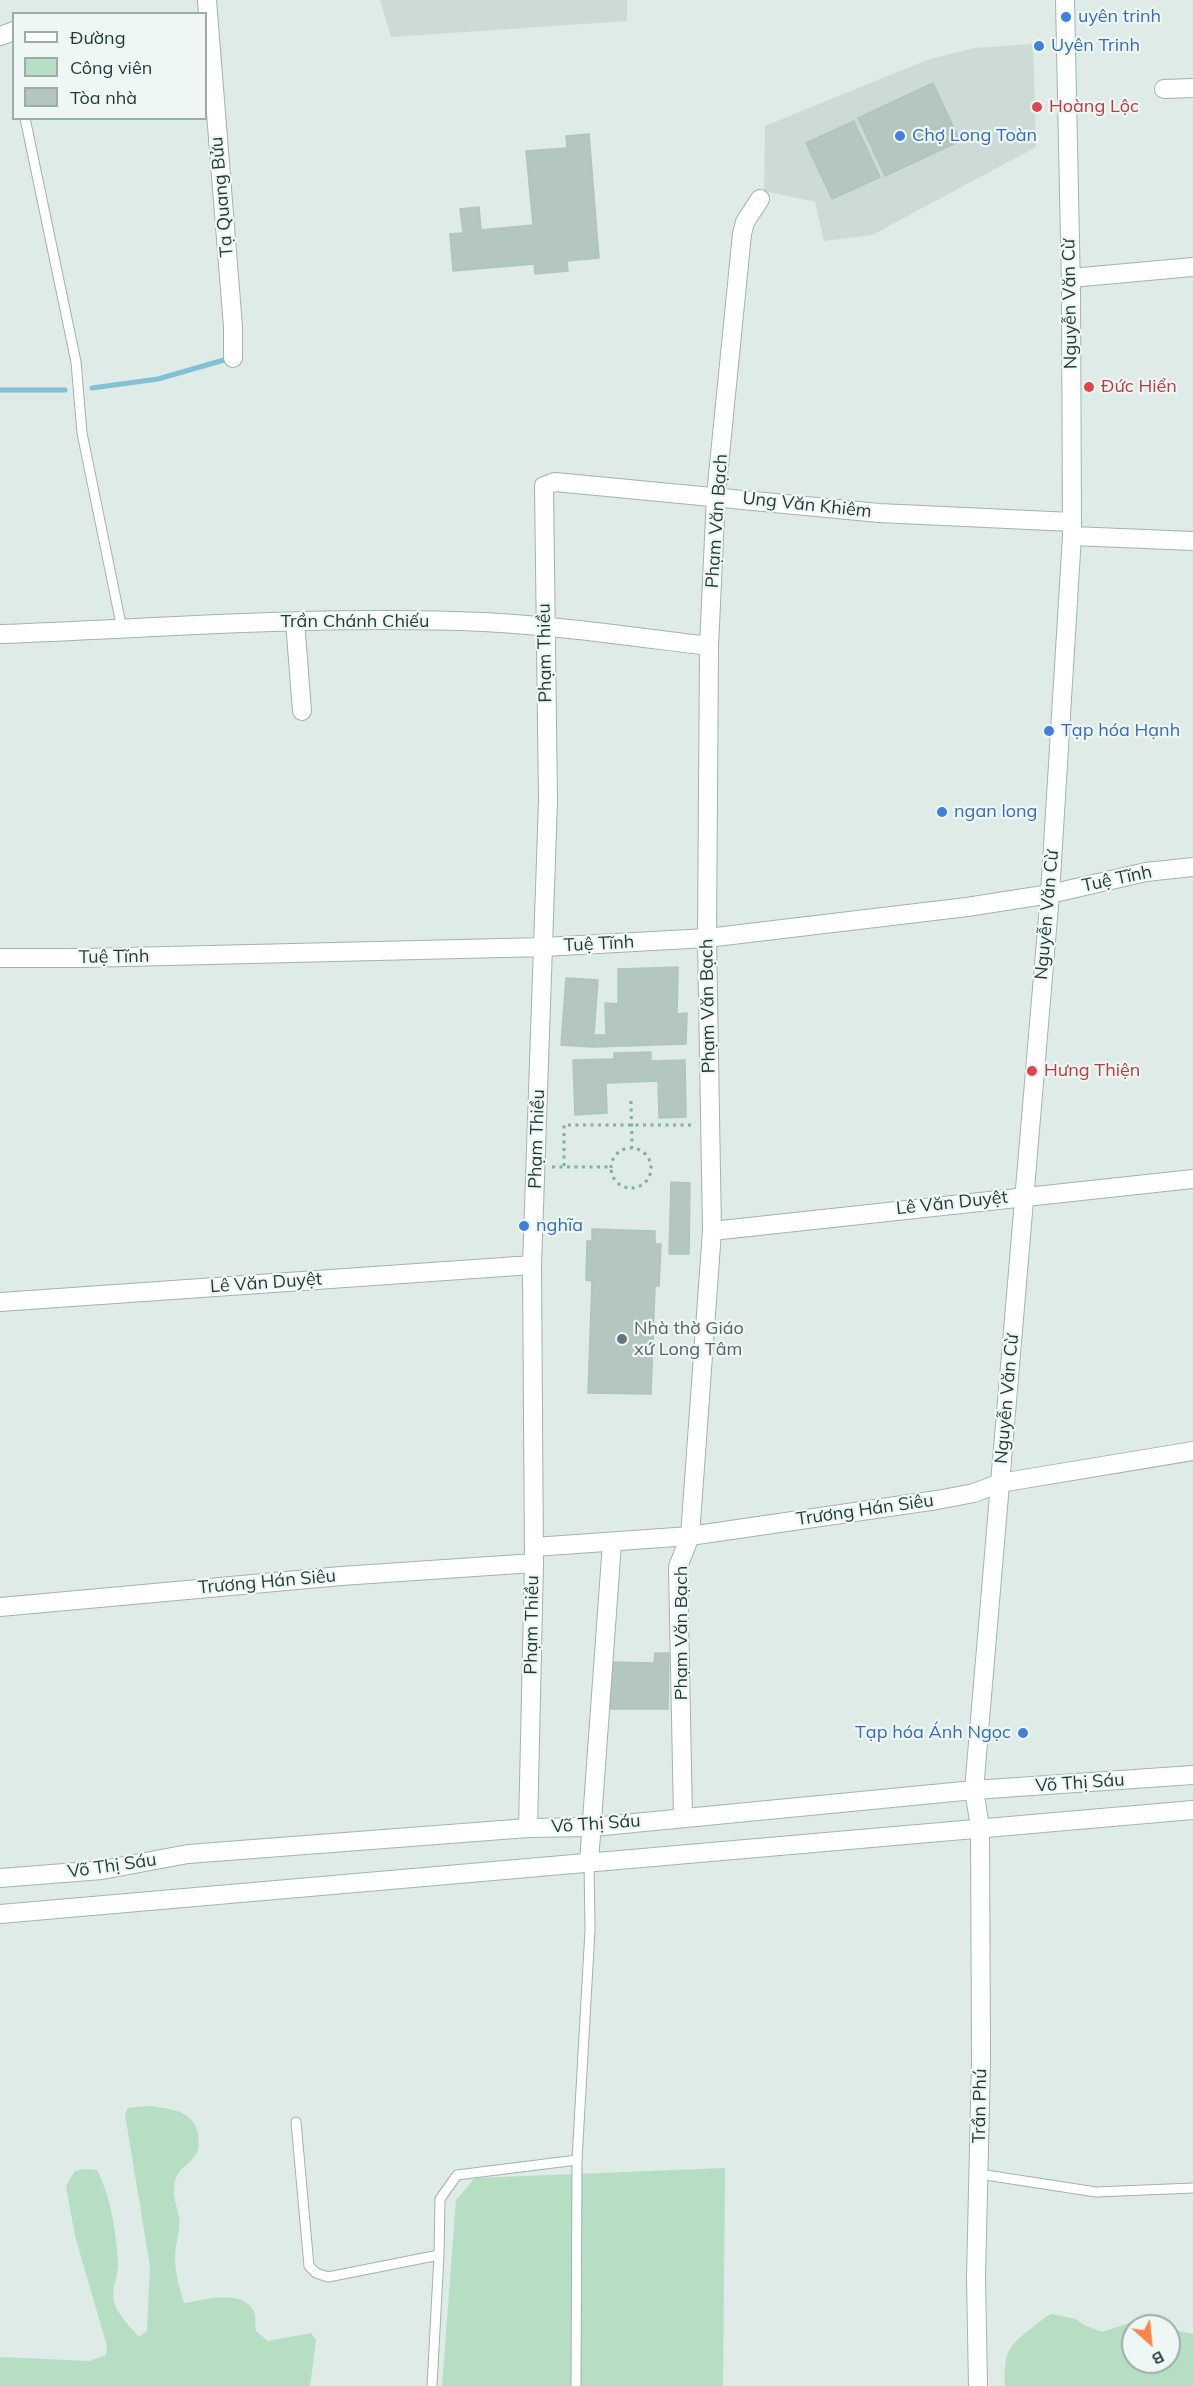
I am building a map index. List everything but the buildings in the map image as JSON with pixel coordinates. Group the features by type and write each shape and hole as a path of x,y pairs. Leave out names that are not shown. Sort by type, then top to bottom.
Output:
{"street":[{"name":"Tạ Quang Bửu","path":"207,0 233,327 233,358"},
{"name":"Nguyễn Văn Cừ","path":"980,1827 974,1790 1050,894 1072,529 1071,278 1065,0"},
{"path":"1164,89 1193,88"},
{"name":"Phạm Văn Bạch","path":"683,1817 678,1567 690,1536 712,1231 707,938 709,646 716,495 745,222 760,198"},
{"path":"1071,278 1193,267"},
{"name":"Ung Văn Khiêm","path":"544,486 546,483 555,482 716,495 1193,542"},
{"name":"Phạm Thiều","path":"528,1828 534,1555 532,1264 548,801 544,486"},
{"path":"295,621 302,711"},
{"name":"Trần Chánh Chiếu","path":"0,634 295,621 484,622 545,626 709,646"},
{"name":"Tuệ Tĩnh","path":"0,958 84,958 544,946 707,938 881,918 1050,894 1146,872 1193,867"},
{"name":"Lê Văn Duyệt","path":"712,1231 1024,1195 1193,1179"},
{"name":"Lê Văn Duyệt","path":"0,1302 532,1264"},
{"name":"Trương Hán Siêu","path":"0,1607 318,1578 690,1536 947,1498 974,1493 1000,1483 1193,1451"},
{"path":"589,1862 612,1543"},
{"name":"Võ Thị Sáu","path":"0,1878 102,1870 188,1854 528,1828 593,1827 974,1790 1193,1775"},
{"name":"Võ Thị Sáu","path":"0,1914 1193,1810"},
{"name":"Trần Phú","path":"978,2386 981,2060 980,1827"}],"lane":[{"path":"25,120 76,362 82,434 122,629"},
{"path":"576,2386 577,2160 590,1930 589,1862"},
{"path":"296,2122 309,2266 316,2273 328,2277 440,2255"},
{"path":"432,2386 440,2255 440,2199 457,2175 577,2160"},
{"path":"979,2174 1096,2192 1193,2188"}],"path":[{"path":"631,1101 632,1148"},
{"path":"564,1166 564,1125 710,1126"},
{"path":"632,1148 645,1153 652,1165 652,1172 645,1184 633,1189 620,1186 612,1176 610,1167 619,1152 632,1148"},
{"path":"550,1167 610,1167"}],"shaded area":[{"path":"380,0 627,0 627,21 391,37"},
{"name":"Chợ Long Toàn","path":"1033,44 1036,147 872,235 824,241 815,202 764,191 765,126 927,60 975,48"}],"green space":[{"path":"149,2106 173,2110 187,2116 192,2120 198,2135 197,2152 179,2172 174,2186 179,2217 175,2264 184,2303 222,2297 241,2300 248,2304 254,2312 256,2331 268,2341 311,2333 316,2340 310,2386 0,2386 0,2357 89,2361 106,2355 107,2346 75,2236 66,2186 75,2171 97,2170 102,2180 112,2215 117,2251 118,2269 113,2298 122,2318 139,2337 147,2331 150,2266 125,2114 128,2108"},
{"path":"725,2168 723,2386 442,2386 456,2200 475,2178"},
{"path":"1052,2314 1076,2319 1102,2332 1121,2326 1121,2374 1181,2374 1181,2332 1193,2334 1193,2386 1005,2386 1005,2365 1012,2345"}],"waterway":[{"path":"92,388 158,379 231,358"},
{"path":"0,390 65,390"}],"place":[{"name":"uyên trinh","path":"1066,17"},
{"name":"Uyên Trinh","path":"1039,46"},
{"name":"Hoàng Lộc","path":"1037,107"},
{"name":"Chợ Long Toàn","path":"900,136"},
{"name":"Đức Hiển","path":"1089,387"},
{"name":"Tạp hóa Hạnh","path":"1049,731"},
{"name":"ngan long","path":"942,812"},
{"name":"Hưng Thiện","path":"1032,1071"},
{"name":"nghĩa","path":"524,1226"},
{"name":"Nhà thờ Giáo xứ Long Tâm","path":"622,1339"},
{"name":"Tạp hóa Ánh Ngọc","path":"1023,1733"}]}
